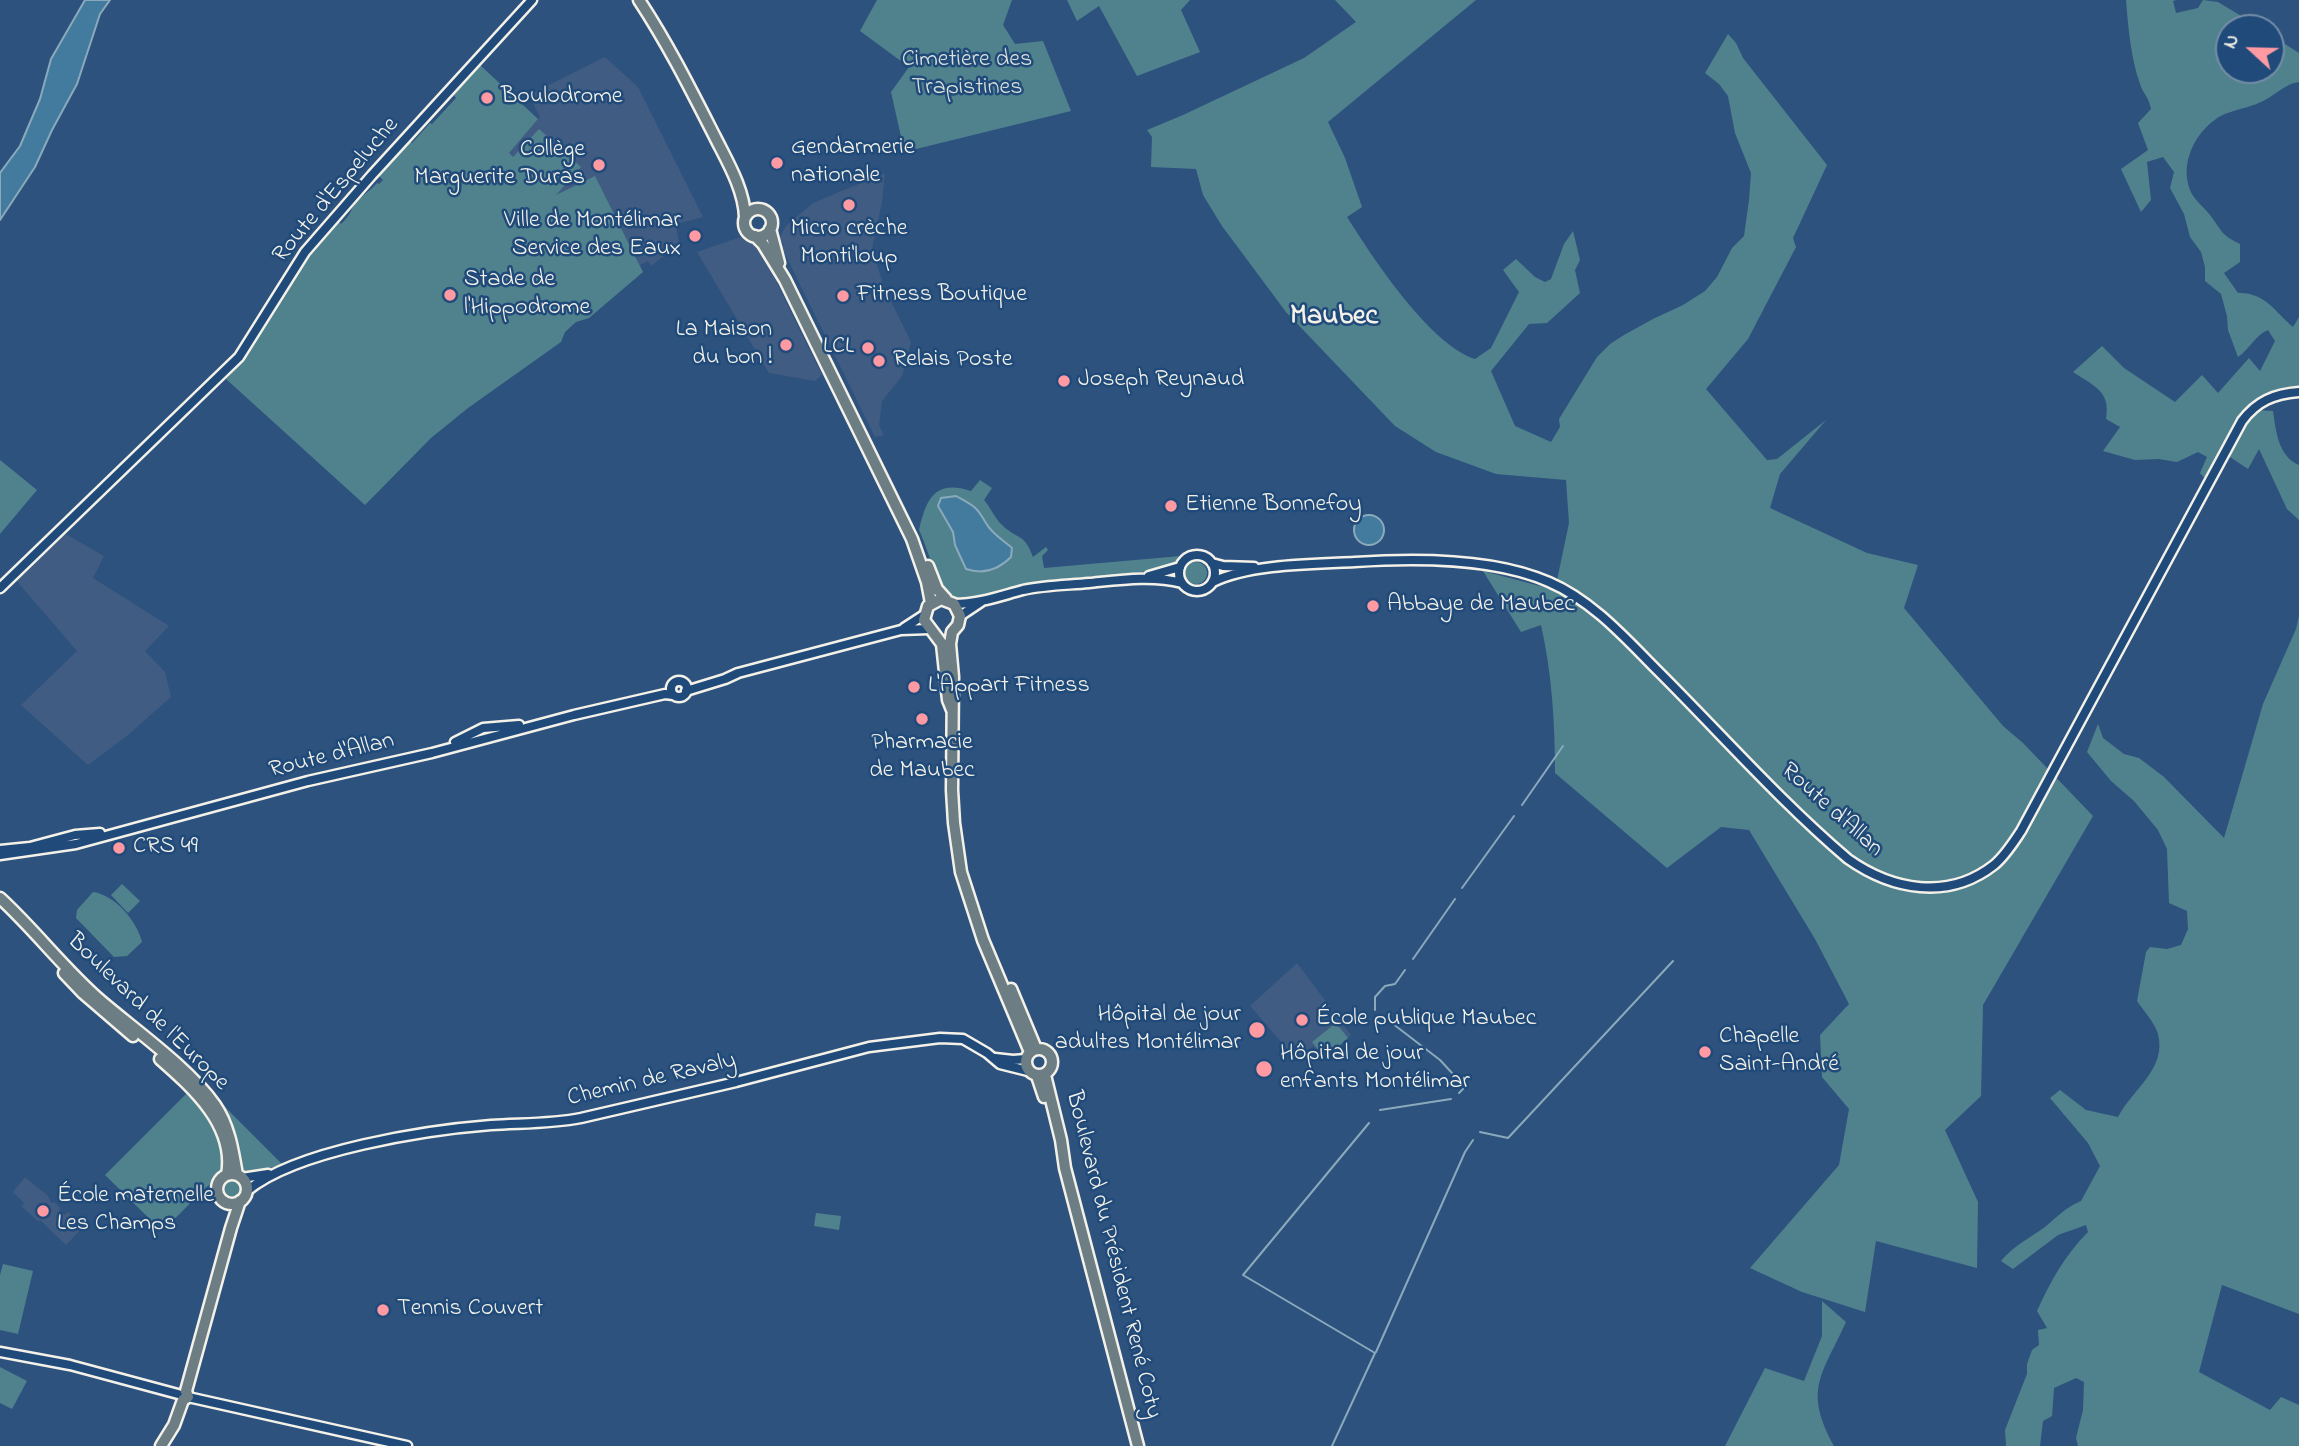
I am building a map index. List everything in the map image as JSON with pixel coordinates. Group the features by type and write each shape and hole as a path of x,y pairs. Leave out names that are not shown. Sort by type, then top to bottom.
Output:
{"main road":[{"path":"639,0 673,53 732,172 742,197 746,230 763,244 785,280 912,538 931,603 924,615 942,644 951,710"},
{"path":"732,172 749,198 770,217 770,229 785,280"},
{"path":"745,217 760,209"},
{"path":"755,236 765,234 770,229"},
{"path":"912,538 922,552 937,589 950,601 960,616 958,625 952,632 943,635 932,631"},
{"path":"931,603 950,601"},
{"path":"952,632 952,790 961,872 983,940 1031,1053 1037,1074 1051,1068 1052,1059 1044,1050 1031,1053"},
{"name":"Boulevard de l'Europe","path":"0,898 100,1000 196,1082 215,1105 223,1120 229,1135 235,1176"},
{"name":"Boulevard de l'Europe","path":"0,907 83,993 193,1089 207,1107 223,1137 235,1176"},
{"name":"Boulevard du Président René Coty","path":"1037,1074 1065,1168 1138,1446"},
{"path":"160,1446 174,1425 231,1228 240,1201 247,1191 235,1176 219,1182 218,1187 219,1196 225,1202 231,1228"},
{"path":"225,1202 234,1204 240,1201"}],"street":[{"name":"Route d'Espeluche","path":"0,588 239,357 305,252 532,0"},
{"name":"Route d'Allan","path":"1213,582 1237,573 1264,569 1372,560 1480,565 1546,580 1610,623 1848,859 1889,882 1920,887 1946,885 1981,873 1996,863 2008,850 2021,831 2242,421 2252,408 2265,399 2299,392"},
{"path":"950,601 981,602 1025,590 1139,579 1169,580 1199,591 1213,582 1215,570 1212,563 1203,555 1185,559 1179,574 1182,583"},
{"name":"Route d'Allan","path":"1212,563 1264,569"},
{"path":"1139,579 1180,567"},
{"path":"960,616 981,602"},
{"path":"901,630 924,615"},
{"path":"686,688 679,681 672,691 681,696 686,688 901,630 932,631"},
{"name":"Route d'Allan","path":"0,850 30,847 75,835 101,833 358,765 431,749 455,742 483,728 531,723 672,691"},
{"name":"Route d'Allan","path":"0,855 76,844 308,781 432,753 672,691"},
{"name":"Chemin de Ravaly","path":"247,1191 278,1172 319,1157 377,1142 457,1128 556,1123 736,1083 869,1047 940,1038 963,1039 1005,1066 1037,1074"},
{"path":"992,1057 1013,1060 1031,1053"},
{"name":"Chemin de Ravaly","path":"235,1176 278,1172"},
{"path":"0,1352 70,1365 184,1395 407,1446"}],"shaded area":[{"path":"85,0 110,0 100,14 77,84 35,167 0,220 0,173 20,146 40,99 51,59"},
{"name":"Collège Marguerite Duras","path":"605,57 638,87 703,217 676,224 679,244 651,266 648,261 640,265 595,177 555,196 508,153 540,117 529,95"},
{"path":"885,173 872,249 884,287 911,342 902,376 882,401 879,425 884,435 875,437 781,246 784,244 779,239 786,226 813,203"},
{"path":"741,237 758,245 822,375 815,381 769,373 697,252"},
{"path":"956,496 974,507 991,530 1012,548 1011,557 1001,565 985,571 966,569 955,545 953,532 938,506 941,498"},
{"path":"1369,515 1375,516 1383,524 1383,536 1375,544 1369,545 1363,544 1355,536 1354,530 1355,524 1363,516"},
{"path":"64,533 104,556 93,578 169,626 145,651 165,672 171,697 128,735 88,765 21,705 77,651 14,578"},
{"name":"École publique Maubec","path":"1297,963 1351,1035 1324,1059 1313,1046 1296,1059 1250,1006"},
{"name":"École maternelle Les Champs","path":"25,1177 48,1196 59,1210 65,1215 68,1212 83,1227 66,1245 22,1207 24,1203 13,1192"}],"green space":[{"name":"Cimetière des Trapistines","path":"877,0 1012,0 1003,25 1015,44 1043,41 1071,111 916,149 902,141 891,92 909,67 860,31"},
{"path":"1067,0 1190,0 1181,10 1200,52 1137,76 1099,6 1077,21"},
{"path":"1335,0 1476,0 1328,122 1345,158 1362,207 1347,217 1387,276 1421,318 1457,350 1475,359 1491,348 1519,292 1503,270 1516,259 1535,277 1545,282 1551,279 1564,244 1573,231 1580,260 1575,270 1580,293 1547,323 1529,324 1491,371 1515,426 1551,442 1560,427 1559,419 1597,357 1624,335 1705,291 1717,277 1732,248 1744,236 1751,173 1735,133 1728,96 1719,84 1705,73 1728,34 1743,58 1827,165 1793,238 1796,247 1748,339 1706,389 1767,460 1777,459 1826,420 1780,474 1770,508 1867,553 1918,565 1904,608 2003,726 2023,743 2093,816 1983,1005 1981,1096 1945,1130 1978,1202 1977,1268 1876,1241 1865,1312 1802,1292 1750,1268 1839,1165 1849,1109 1822,1077 1820,1035 1849,1004 1815,939 1749,830 1721,827 1667,868 1555,773 1552,699 1541,625 1521,632 1483,571 1555,590 1569,523 1566,480 1496,474 1436,452 1395,426 1286,312 1222,226 1203,195 1196,169 1151,167 1152,137 1147,130 1304,58 1356,22"},
{"path":"2126,0 2176,0 2173,1 2176,13 2198,8 2203,0 2218,2 2238,14 2215,14 2215,84 2285,84 2285,44 2299,53 2299,82 2261,102 2226,114 2208,125 2191,150 2187,180 2194,197 2222,232 2240,244 2240,262 2224,273 2238,293 2263,299 2293,327 2299,317 2299,392 2275,396 2256,410 2273,411 2282,449 2286,456 2299,465 2299,520 2287,509 2259,449 2248,469 2224,453 2208,482 2200,473 2207,457 2198,452 2177,462 2159,459 2135,460 2103,451 2120,427 2106,419 2106,402 2099,390 2073,372 2102,346 2124,368 2175,402 2202,375 2218,393 2249,358 2260,371 2275,341 2268,330 2238,357 2228,330 2221,294 2205,281 2201,252 2190,237 2184,214 2170,188 2174,172 2163,157 2147,162 2151,200 2141,212 2121,169 2148,150 2138,123 2151,109 2134,64"},
{"name":"Stade de l'Hippodrome","path":"480,65 538,119 509,153 513,157 539,129 581,167 556,195 595,176 643,272 589,318 576,322 565,332 561,342 468,408 431,438 365,505 226,379 243,361 308,257 339,222 341,224 345,220 358,200 383,180 379,176 456,98 453,94"},
{"path":"0,460 37,490 0,534"},
{"path":"980,480 992,488 984,500 997,519 1023,540 1033,557 1046,547 1048,550 1042,556 1044,568 1181,556 1173,566 1162,569 1049,580 970,599 959,599 945,589 939,580 919,530 925,509 934,494 949,488 971,491"},
{"path":"1196,562 1204,565 1207,573 1204,581 1196,584 1188,581 1185,573 1188,565"},
{"path":"2299,616 2299,1314 2222,1285 2199,1372 2270,1410 2281,1397 2299,1405 2299,1446 2078,1446 2076,1438 2083,1410 2084,1382 2076,1378 2054,1388 2052,1416 2043,1421 2040,1446 2006,1446 2005,1430 2027,1374 2032,1350 2039,1345 2038,1330 2047,1328 2037,1311 2059,1269 2088,1232 2086,1225 2058,1235 2013,1269 2001,1261 2066,1209 2081,1201 2100,1166 2088,1143 2050,1098 2060,1090 2086,1110 2118,1117 2147,1078 2158,1058 2158,1034 2137,1001 2146,952 2150,947 2167,949 2181,945 2188,929 2187,911 2169,903 2167,849 2158,830 2087,752 2098,724 2103,738 2124,754 2139,758 2164,777 2224,838 2263,704 2296,629"},
{"path":"122,884 140,901 128,913 111,895"},
{"path":"93,892 117,904 135,926 142,942 127,956 114,957 76,918 77,910"},
{"path":"1336,1023 1348,1038 1325,1058 1312,1042"},
{"path":"189,1091 218,1140 224,1161 214,1180 160,1229 105,1175"},
{"path":"212,1094 282,1164 253,1174 244,1174 239,1164 232,1130"},
{"path":"232,1180 238,1183 241,1189 238,1195 232,1198 226,1195 223,1189 226,1183"},
{"path":"816,1213 841,1216 839,1230 814,1226"},
{"path":"3,1264 33,1271 18,1334 0,1330 0,1275"},
{"path":"1822,1301 1846,1322 1819,1382 1819,1410 1834,1446 1725,1446 1765,1368 1804,1381 1822,1336"},
{"path":"0,1367 27,1381 12,1409 0,1403"}],"waterway":[{"path":"1522,805 1563,746"},
{"path":"1462,888 1514,816"},
{"path":"1413,959 1455,899"},
{"path":"1480,1132 1508,1138 1673,961"},
{"path":"1375,1010 1375,997 1385,986 1395,984 1405,970"},
{"path":"1384,1017 1440,1060 1465,1087 1459,1093"},
{"path":"1380,1110 1451,1099"},
{"path":"1332,1446 1375,1353 1243,1275 1369,1123"},
{"path":"1376,1352 1465,1152 1473,1140"}],"place":[{"name":"Boulodrome","path":"487,98"},
{"name":"Gendarmerie nationale","path":"777,163"},
{"name":"Collège Marguerite Duras","path":"599,165"},
{"name":"Micro crèche Monti'loup","path":"849,205"},
{"name":"Ville de Montélimar Service des Eaux","path":"695,236"},
{"name":"Stade de l'Hippodrome","path":"450,295"},
{"name":"Fitness Boutique","path":"843,296"},
{"name":"La Maison du bon !","path":"786,345"},
{"name":"LCL","path":"868,348"},
{"name":"Relais Poste","path":"879,361"},
{"name":"Joseph Reynaud","path":"1064,381"},
{"name":"Etienne Bonnefoy","path":"1171,506"},
{"name":"Abbaye de Maubec","path":"1373,606"},
{"name":"L'Appart Fitness","path":"914,687"},
{"name":"Pharmacie de Maubec","path":"922,719"},
{"name":"CRS 49","path":"119,848"},
{"name":"École publique Maubec","path":"1302,1020"},
{"name":"Hôpital de jour adultes Montélimar","path":"1257,1030"},
{"name":"Chapelle Saint-André","path":"1705,1052"},
{"name":"Hôpital de jour enfants Montélimar","path":"1264,1069"},
{"name":"École maternelle Les Champs","path":"43,1211"},
{"name":"Tennis Couvert","path":"383,1310"}],"district":[{"name":"Maubec","path":"1334,318"}]}
